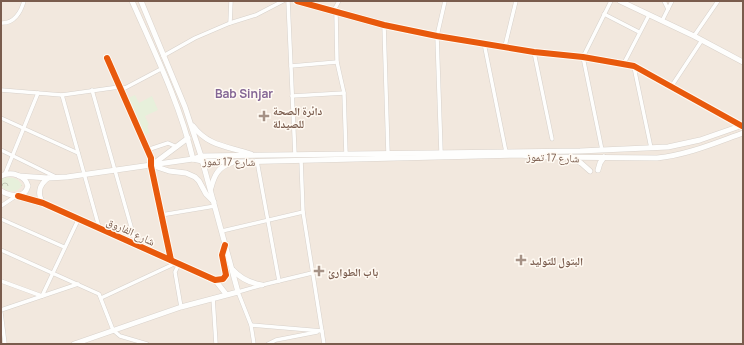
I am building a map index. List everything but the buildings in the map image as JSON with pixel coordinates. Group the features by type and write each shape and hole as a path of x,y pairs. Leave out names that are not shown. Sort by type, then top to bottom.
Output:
{"main road":[{"path":"3,174 57,178 116,171 193,159 188,138 172,90 132,1"},
{"path":"74,344 181,307 238,292 211,189 185,107 141,1"},
{"path":"620,1 694,36 743,62"},
{"path":"189,121 197,132 213,143 256,158"},
{"name":"شارع 17 تموز","path":"193,159 256,158 295,155 602,150 668,147 700,140 742,125"},
{"name":"شارع 17 تموز","path":"202,159 236,162 256,158 301,160 519,155 571,158 657,158 668,157 702,148 743,134"},
{"path":"151,166 188,138"},
{"path":"700,140 702,148"},
{"path":"598,170 604,157"},
{"path":"571,158 581,163 590,171"},
{"path":"211,189 213,180 220,169 227,164 236,162"},
{"path":"151,166 169,172 186,174 195,177 206,194 215,204"},
{"path":"17,196 25,192 28,186 26,181 19,176"},
{"path":"43,203 39,191 41,185 48,178"},
{"name":"شارع الفاروق","path":"1,191 43,203 215,280"},
{"path":"215,280 223,279 226,275 222,254 225,245"},
{"path":"232,268 245,280 262,285"},
{"path":"215,280 226,294"}],"street":[{"path":"1,23 13,21 18,15 24,1"},
{"path":"230,23 231,1"},
{"path":"163,56 195,38 230,23 256,15 283,1"},
{"path":"288,1 295,155"},
{"path":"297,1 384,25 437,36 505,46 534,52 583,57 634,66 742,125"},
{"path":"339,1 335,12 338,62 344,93 346,154"},
{"path":"441,152 437,36 445,1"},
{"path":"505,46 516,1"},
{"path":"602,150 583,57 611,1"},
{"path":"664,1 668,9"},
{"path":"662,21 672,1"},
{"path":"694,36 718,1"},
{"path":"604,14 639,32"},
{"path":"623,65 649,15"},
{"path":"384,25 388,153"},
{"path":"671,87 702,40"},
{"path":"484,44 506,152"},
{"path":"534,52 552,139"},
{"path":"107,58 151,158 151,166 171,260"},
{"path":"291,66 338,62"},
{"path":"634,66 651,148"},
{"path":"1,90 62,95 119,87 125,88 162,69"},
{"path":"92,90 136,244"},
{"path":"3,174 38,93"},
{"path":"292,96 344,93"},
{"path":"62,95 78,153 86,175 99,227"},
{"path":"1,118 78,153"},
{"path":"148,150 168,143 177,147"},
{"path":"1,150 57,178"},
{"path":"256,158 269,220 279,281"},
{"path":"301,160 303,212 324,344"},
{"path":"1,206 17,196"},
{"path":"162,215 215,204"},
{"path":"222,231 303,212"},
{"path":"42,296 79,218"},
{"path":"1,219 64,247"},
{"path":"1,250 99,294 102,298 113,330 120,336 147,344"},
{"path":"102,298 178,263"},
{"path":"178,263 175,272 181,307"},
{"path":"254,344 251,325 238,292 312,273"},
{"path":"1,280 42,296"},
{"path":"1,310 78,284"},
{"path":"213,298 216,344"},
{"path":"1,314 5,344"},
{"path":"251,325 322,331"},
{"path":"268,344 322,331"}],"shaded area":[{"path":"1,1 743,1 743,344 1,344"}],"green space":[{"path":"135,95 139,103 152,96 158,110 145,116 149,125 147,126 150,133 145,135 128,98"},
{"path":"1,178 14,178 22,185 15,191 7,190 1,187"}],"cycle path":[{"path":"297,1 384,25 437,36 534,52 583,57 634,66 742,126"},
{"path":"107,58 151,158 151,166 171,260"},
{"path":"18,196 43,203 215,280 223,279 226,275 222,255 225,245"}],"place":[{"name":"دائرة الصحة للصيدلة","path":"264,116"},
{"name":"البتول للتوليد","path":"521,260"},
{"name":"باب الطوارئ","path":"319,271"}],"district":[{"name":"Bab Sinjar","path":"244,93"}]}
